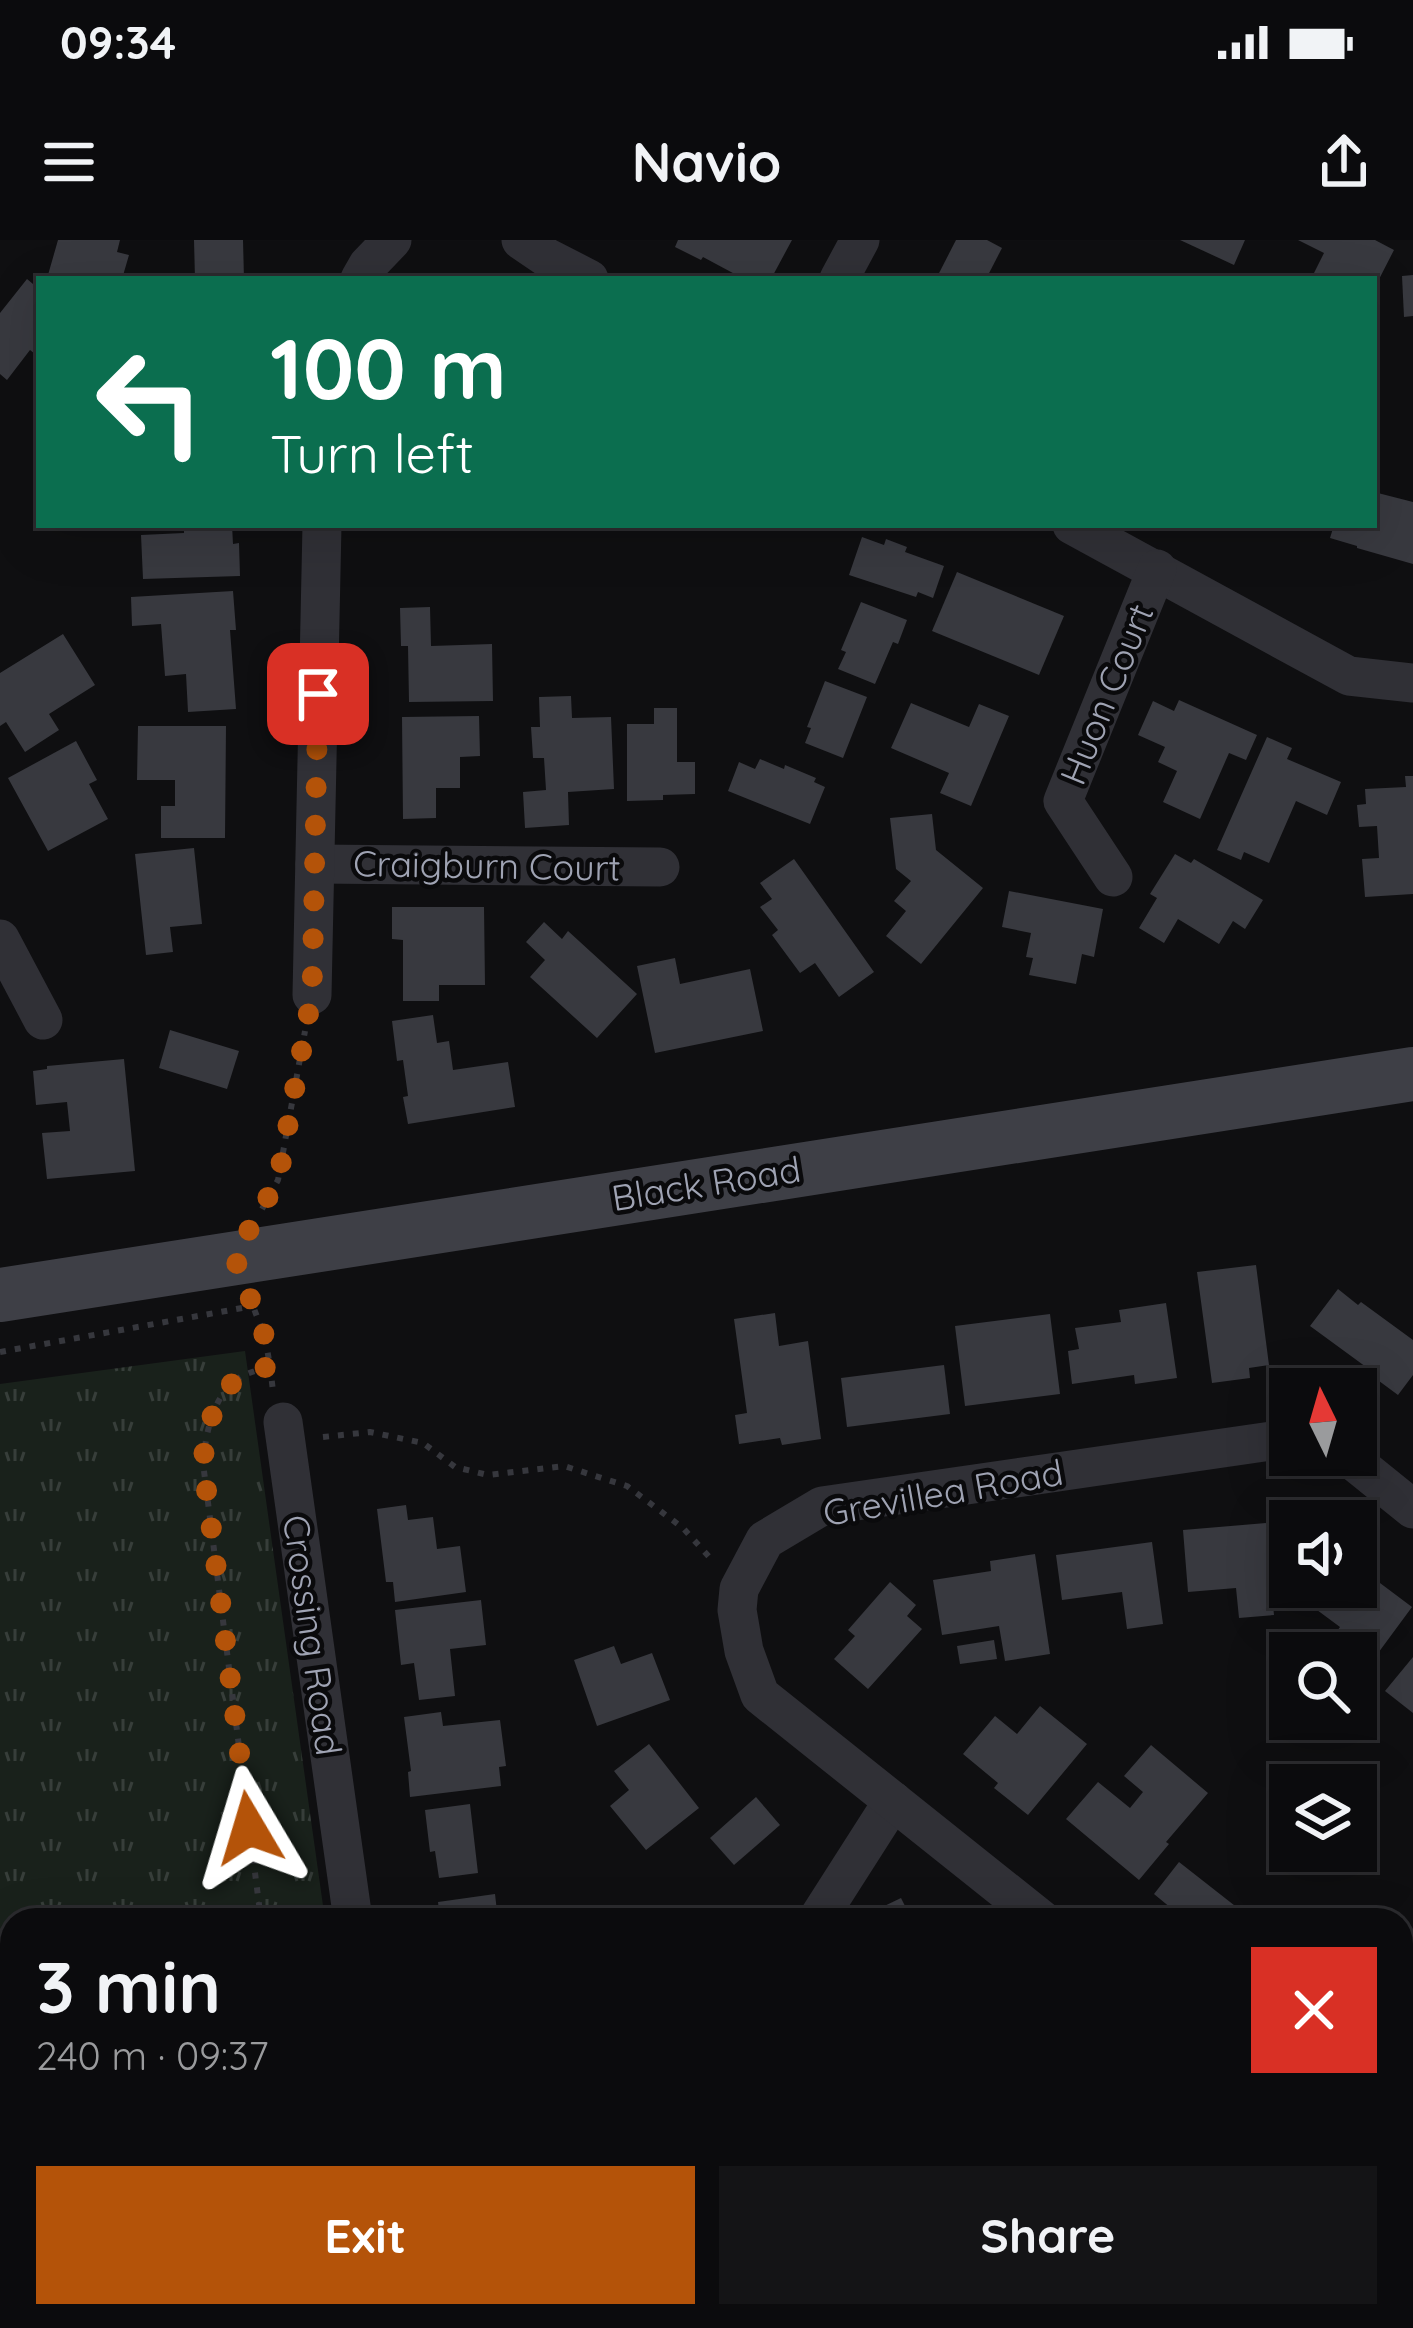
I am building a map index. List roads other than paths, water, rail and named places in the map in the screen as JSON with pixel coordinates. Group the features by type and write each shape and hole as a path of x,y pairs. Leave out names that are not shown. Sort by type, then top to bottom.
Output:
{"main road":[{"name":"Black Road","path":"0,1294 1413,1074"}],"street":[{"path":"362,276 392,240"},
{"path":"521,240 583,276"},
{"path":"841,276 860,240"},
{"path":"312,994 322,528"},
{"path":"1078,528 1349,676 1413,682"},
{"name":"Huon Court","path":"1113,877 1063,801 1157,569"},
{"name":"Craigburn Court","path":"315,864 660,867"},
{"path":"0,939 43,1020"},
{"name":"Crossing Road","path":"285,1431 351,1908"},
{"name":"Grevillea Road","path":"893,1802 760,1695 744,1651 737,1610 739,1588 765,1540 822,1506 1269,1441"},
{"path":"1372,1476 1413,1509"},
{"path":"825,1908 893,1802 1027,1908"}]}
